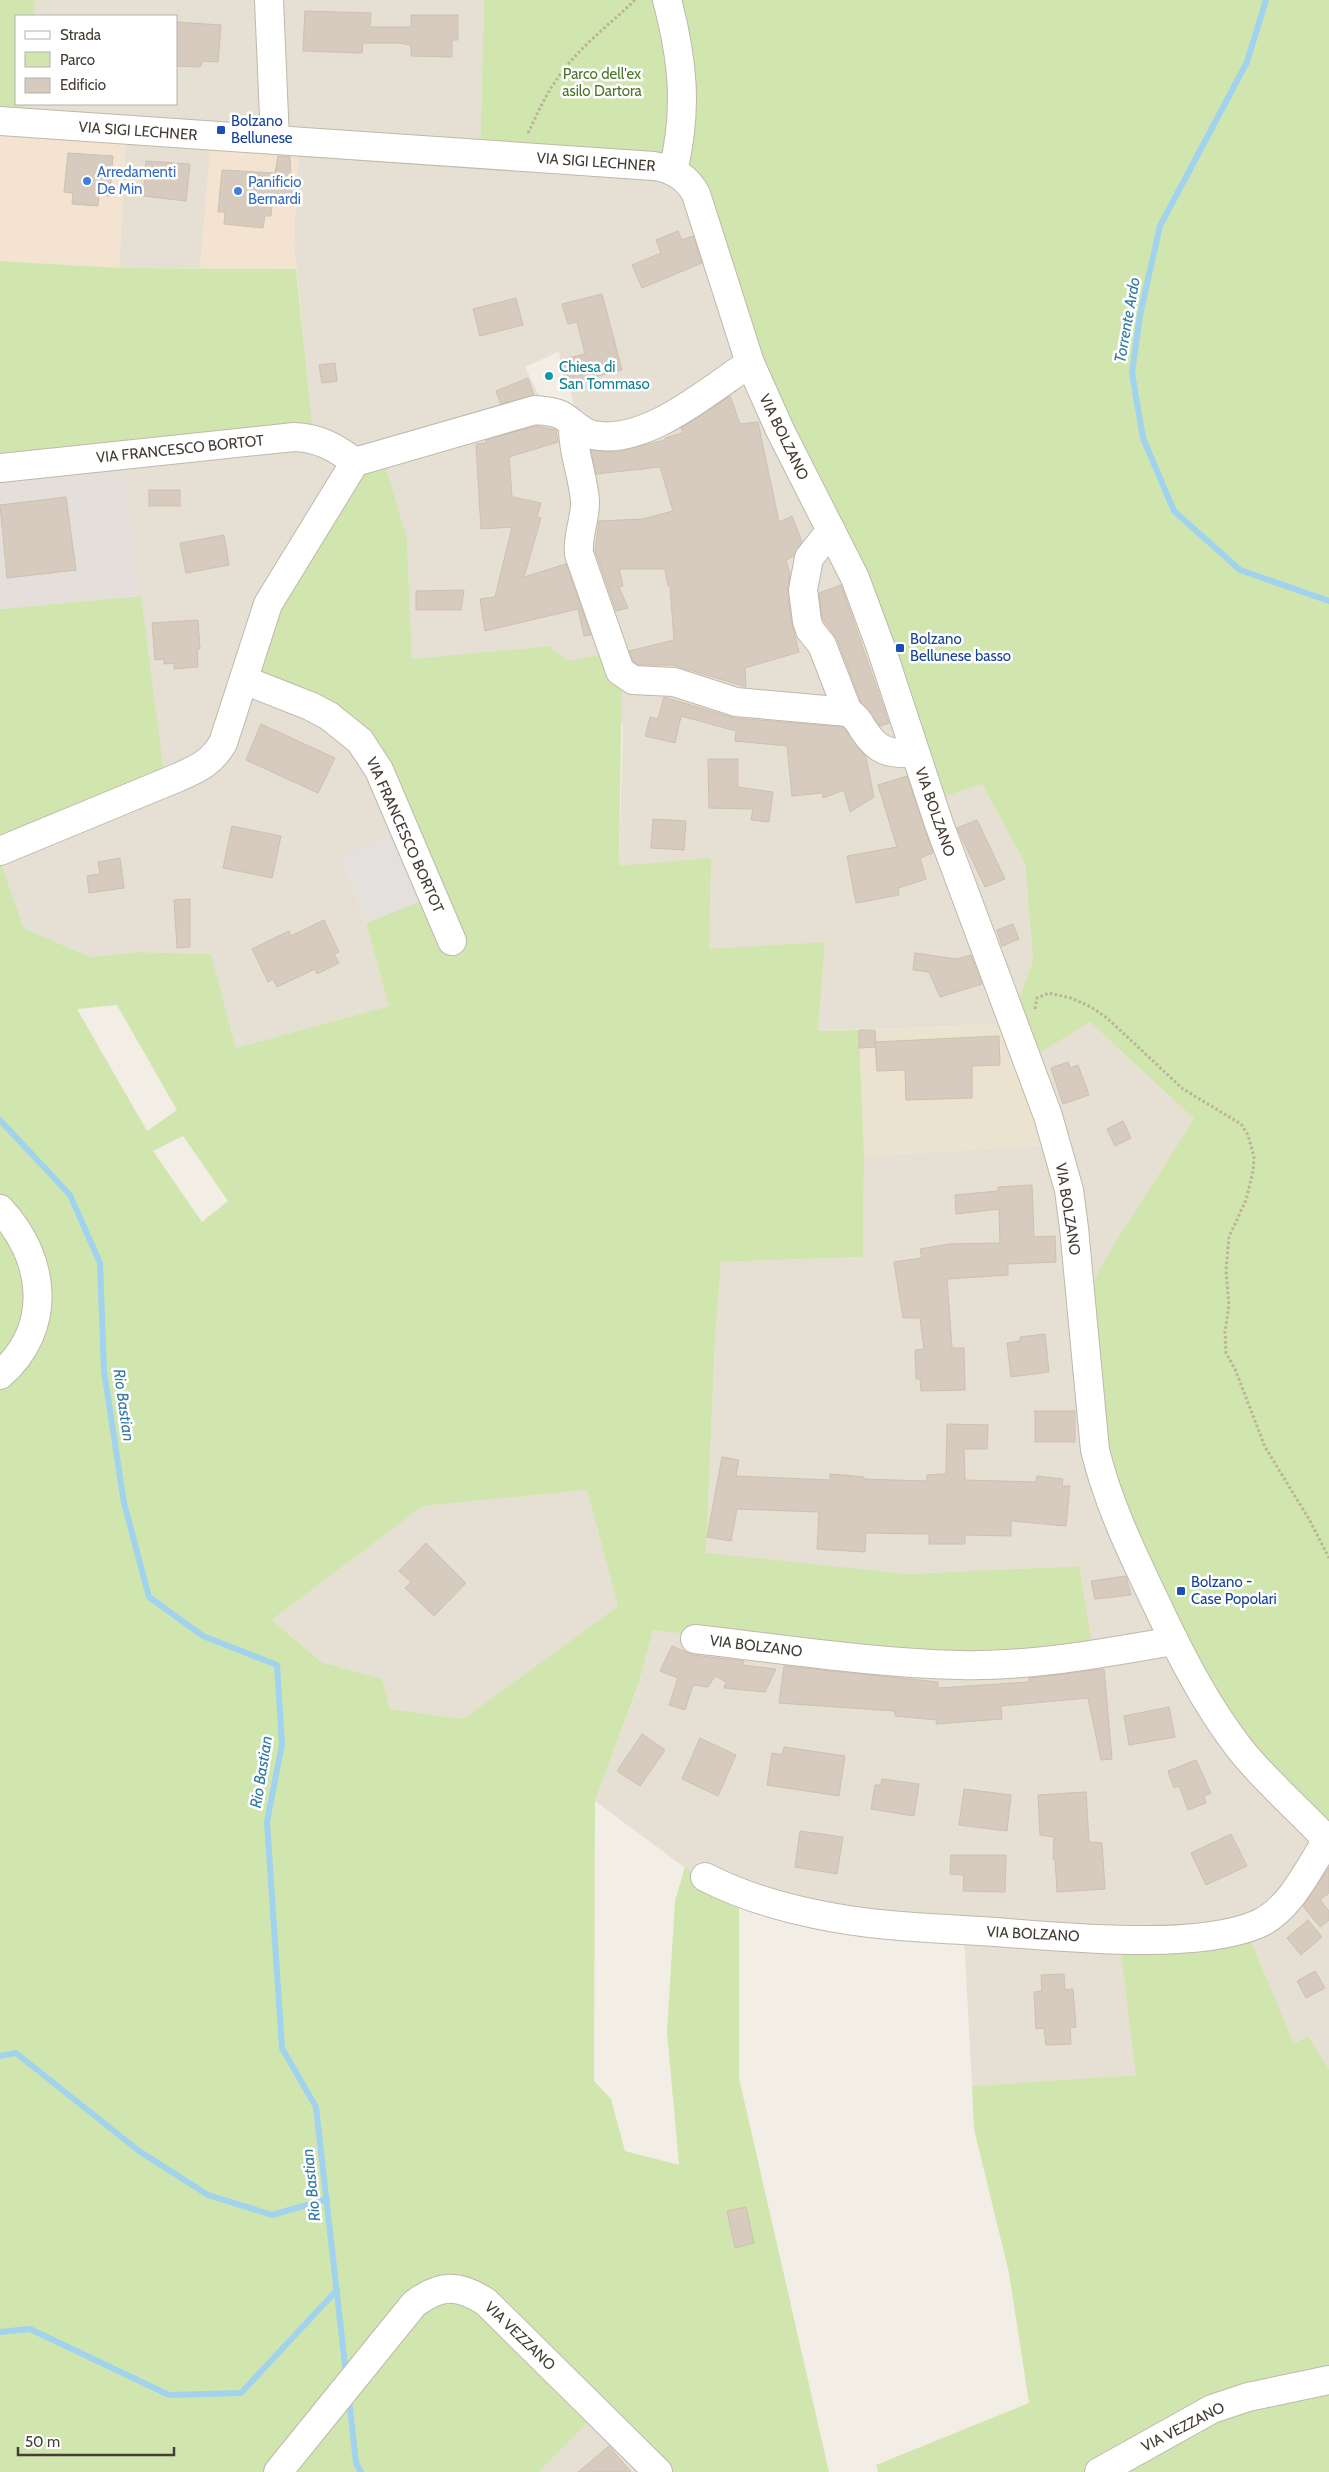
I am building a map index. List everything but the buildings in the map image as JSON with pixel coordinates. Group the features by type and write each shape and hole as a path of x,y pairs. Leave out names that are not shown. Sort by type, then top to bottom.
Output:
{"street":[{"path":"269,0 275,140"},
{"path":"668,0 678,46 683,110 680,142 673,171"},
{"name":"VIA SIGI LECHNER","path":"0,121 654,166 673,171"},
{"name":"VIA BOLZANO","path":"673,171 691,184 696,194 750,363 780,430 858,587 881,648 939,824 1044,1107 1062,1162 1074,1228 1091,1418 1101,1474 1118,1524 1174,1641 1208,1703 1259,1772 1328,1841 1285,1901 1260,1923 1228,1932 1184,1937 1109,1938 870,1923 818,1915 770,1904 728,1889 705,1877"},
{"path":"0,851 200,768 214,757 223,743 268,604 355,462 535,410 552,411 584,432 602,436 627,434 667,418 750,363"},
{"path":"573,424 572,438 585,499 578,542 579,554 620,672 625,677 633,680 674,682 736,702 848,712"},
{"name":"VIA FRANCESCO BORTOT","path":"0,468 294,437 312,438 325,442 355,462"},
{"path":"831,530 809,558 803,590 806,621 810,630 822,645 848,712 858,720 872,744 879,749 895,753 915,753"},
{"name":"VIA FRANCESCO BORTOT","path":"244,680 310,706 345,727 360,741 379,770 452,941"},
{"path":"0,1209 20,1232 29,1249 35,1268 37,1288 37,1309 24,1346 11,1365 0,1375"},
{"name":"VIA BOLZANO","path":"695,1639 889,1661 961,1665 1063,1658 1174,1641"},
{"name":"VIA VEZZANO","path":"278,2472 419,2300 436,2290 452,2288 464,2290 486,2302 658,2472"},
{"name":"VIA VEZZANO","path":"1099,2472 1212,2409 1248,2397 1329,2380"}],"path":[{"name":"VIA SIGI LECHNER","path":"518,157 543,100 558,77 635,0"},
{"path":"1036,1011 1037,998 1050,993 1071,998 1091,1007 1121,1030 1183,1089 1241,1124 1248,1135 1254,1157 1253,1170 1246,1200 1229,1237 1226,1271 1229,1305 1225,1332 1226,1353 1235,1369 1265,1447 1309,1519 1329,1558"}],"shaded area":[{"path":"35,0 484,0 480,158 692,173 935,800 982,784 1025,863 1033,960 1010,1024 818,1031 825,942 709,950 619,866 623,725 568,661 548,646 412,660 407,539 380,750 411,827 343,857 366,923 389,1006 236,1048 211,954 138,952 90,957 24,928 0,860 166,788 122,460 313,430 294,244 298,147 211,142 200,268 119,268 126,135 22,126 24,105 178,105 178,15 34,15","holes":["558,352 578,419 544,406 525,367"]},
{"path":"0,124 126,135 119,268 0,261"},
{"path":"211,141 298,147 294,244 296,269 200,268"},
{"path":"122,460 141,596 0,609 0,472"},
{"path":"411,827 444,892 366,923 343,856"},
{"path":"1090,1022 1194,1119 1106,1259 1329,1834 1329,2069 1308,2036 1294,2043 1248,1934 1120,1944 1137,2075 972,2086 964,1935 703,1881 595,1801 639,1684 653,1630 847,1654 1079,1566 908,1574 706,1554 715,1341 721,1262 863,1257 864,1156 1051,1145 1025,1062"},
{"path":"1010,1024 1051,1145 864,1156 859,1030"},
{"path":"587,1490 618,1606 463,1719 390,1709 382,1679 321,1662 272,1620 423,1506"},
{"path":"592,2418 646,2472 539,2472"}],"green space":[{"path":"0,0 35,0 34,15 15,15 15,105 24,105 22,126 0,124"},
{"name":"Parco dell'ex asilo Dartora","path":"484,0 1329,0 1329,1834 1217,1704 1107,1470 1086,1299 1105,1259 1194,1119 1090,1022 1025,1062 1010,1024 1033,960 1025,863 982,784 935,800 755,353 692,173 480,158"},
{"path":"0,261 119,268 296,269 313,430 0,472"},
{"path":"380,448 407,539 412,659 549,646 568,661 611,653 622,681 619,866 711,858 709,949 825,942 818,1031 859,1030 864,1156 863,1257 721,1262 715,1341 706,1553 908,1574 1079,1566 1093,1651 847,1654 653,1630 639,1683 595,1801 594,2081 611,2099 625,2151 679,2165 667,2032 675,1901 685,1867 703,1881 739,1898 739,2078 829,2472 646,2472 592,2418 539,2472 0,2472 0,860 24,928 90,957 138,952 211,954 236,1048 389,1006 366,923 443,892 380,750 242,686 257,610","holes":["117,1005 177,1110 147,1131 77,1009","183,1136 228,1201 202,1222 153,1151","587,1490 618,1606 463,1719 390,1709 382,1679 321,1662 272,1620 423,1506"]},
{"path":"141,596 166,788 0,857 0,609"},
{"path":"1248,1934 1294,2043 1308,2036 1329,2069 1329,2472 878,2472 876,2465 1029,2403 1009,2273 974,2129 972,2086 1136,2075 1120,1944"}],"waterway":[{"name":"Torrente Ardo","path":"1266,0 1247,62 1160,226 1140,315 1132,373 1143,438 1174,511 1240,570 1329,601"},
{"name":"Rio Bastian","path":"0,1120 70,1195 100,1263 104,1371 124,1503 149,1597 203,1636 277,1665 282,1744 267,1822 282,2048 316,2107 346,2374"},
{"path":"0,2056 16,2053 139,2151 208,2195 272,2215 327,2199"},
{"path":"0,2332 30,2329 169,2395 241,2393 337,2290"},
{"name":"Rio Bastian","path":"349,2399 356,2463 361,2472"}],"place":[{"name":"Bolzano Bellunese","path":"221,130"},
{"name":"Arredamenti De Min","path":"87,181"},
{"name":"Panificio Bernardi","path":"238,191"},
{"name":"Chiesa di San Tommaso","path":"549,376"},
{"name":"Bolzano Bellunese basso","path":"900,648"},
{"name":"Bolzano - Case Popolari","path":"1181,1591"}]}
